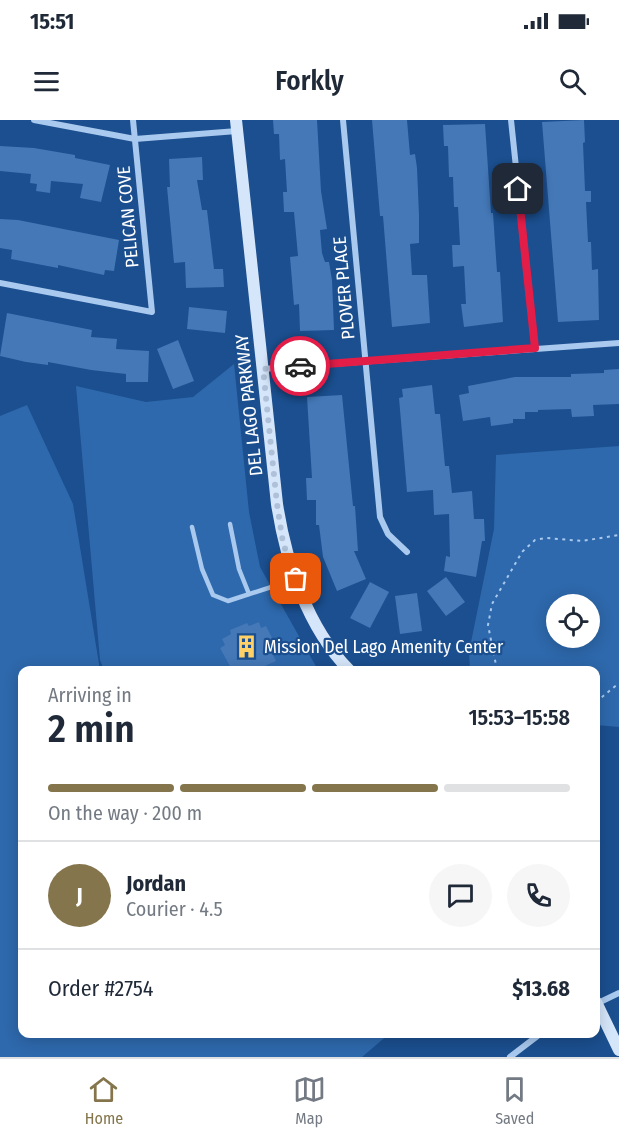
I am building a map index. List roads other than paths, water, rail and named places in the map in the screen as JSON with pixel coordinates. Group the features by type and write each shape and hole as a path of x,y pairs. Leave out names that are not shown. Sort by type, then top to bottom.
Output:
{"street":[{"path":"34,120 135,139 237,126"},
{"name":"PELICAN COVE","path":"0,283 152,312 134,120"},
{"name":"PLOVER PLACE","path":"343,120 380,517 388,534 407,552"},
{"path":"511,120 535,348"},
{"name":"DEL LAGO PARKWAY","path":"237,126 283,543 316,625 346,666"},
{"path":"263,369 619,343"},
{"path":"600,1001 619,993"},
{"path":"600,1011 619,1050"},
{"path":"510,1057 535,1038"}],"lane":[{"path":"230,524 238,569 249,594"},
{"path":"192,527 202,569 213,595 228,602 296,579"}],"place":[{"name":"Mission Del Lago Amenity Center","path":"246,647"}]}
